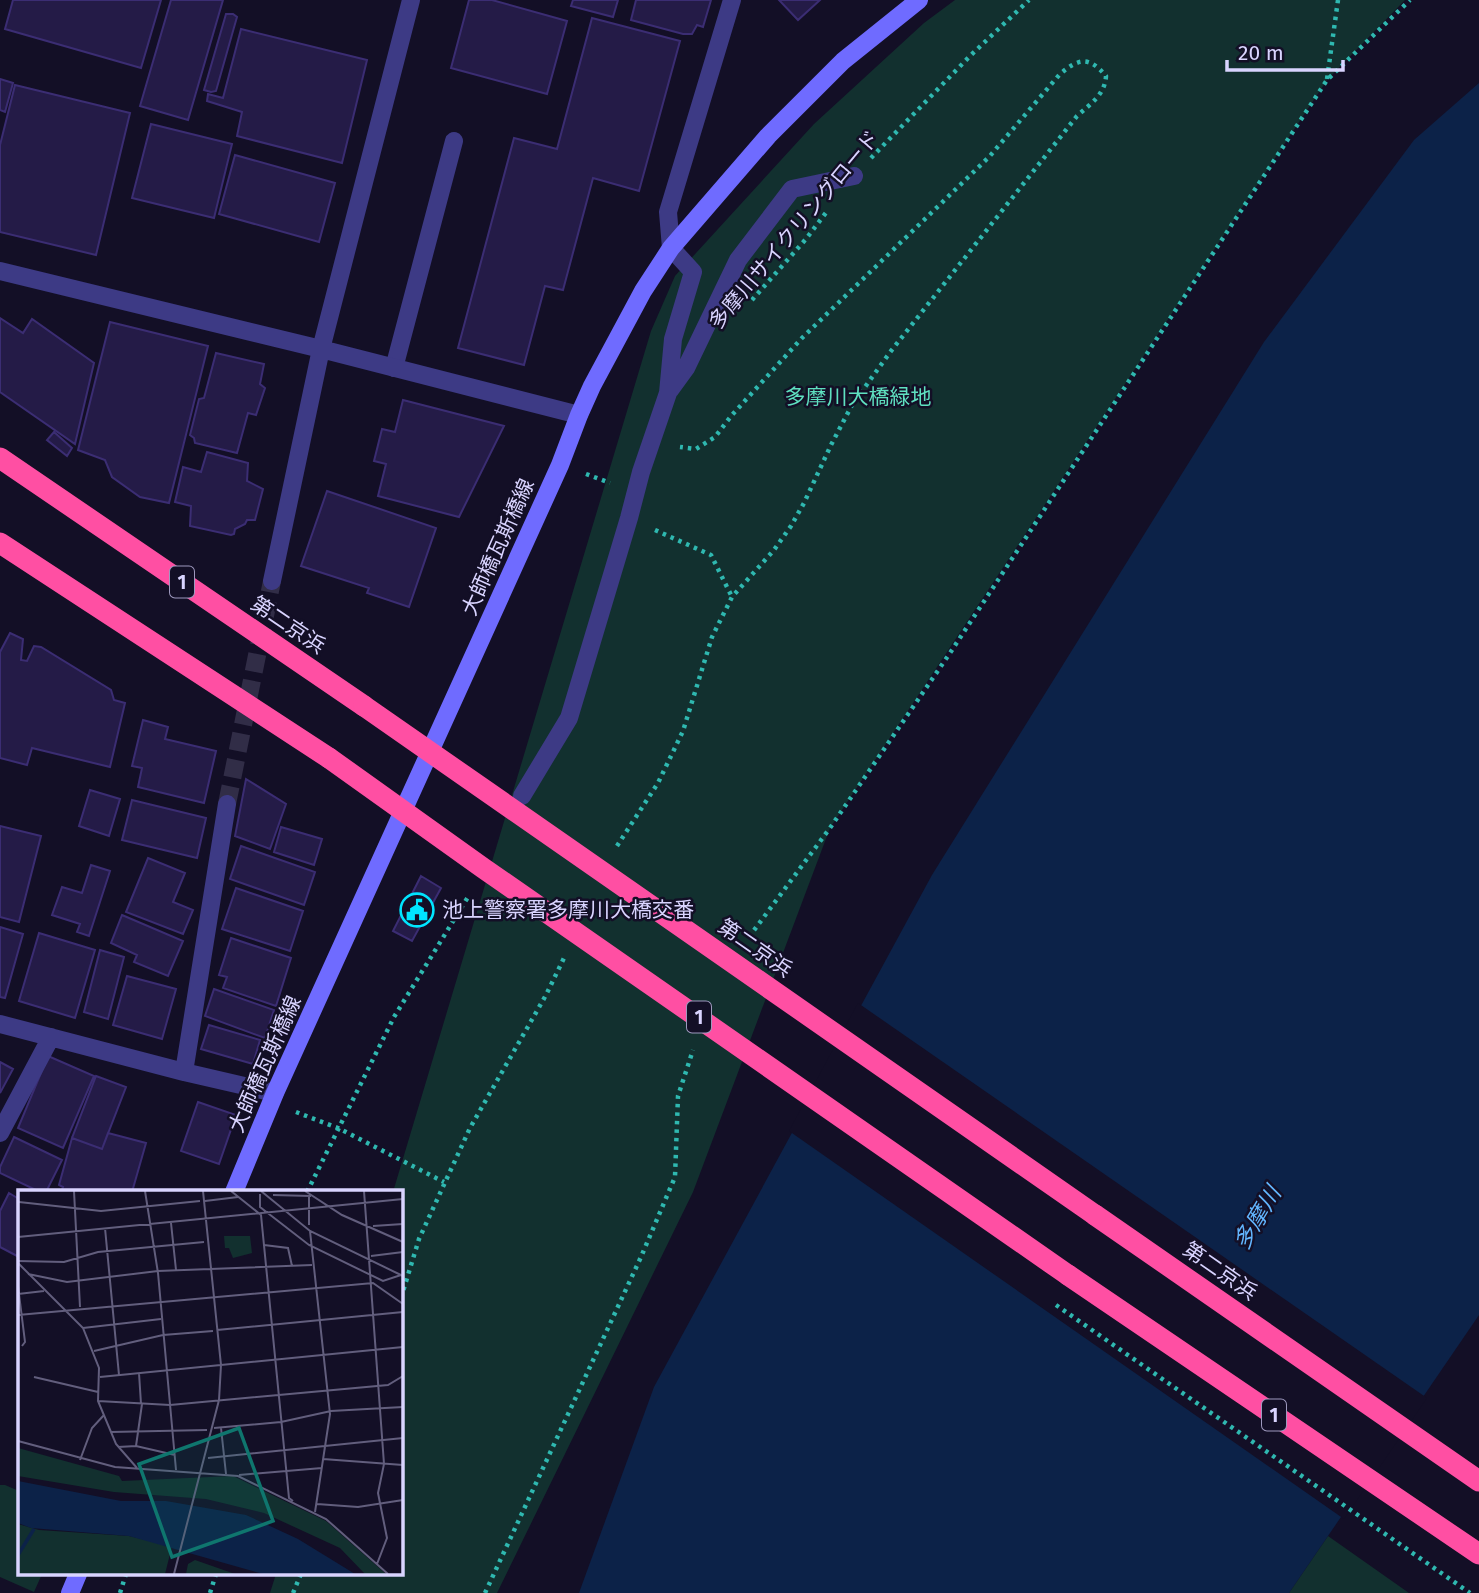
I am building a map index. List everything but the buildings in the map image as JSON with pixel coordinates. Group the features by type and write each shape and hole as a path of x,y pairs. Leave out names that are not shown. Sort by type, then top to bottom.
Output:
{"highway":[{"name":"第二京浜","path":"0,458 363,706 1479,1481"},
{"name":"1","path":"0,543 330,758 483,868 1068,1275 1479,1554"}],"street":[{"path":"272,581 321,349 411,0"},
{"path":"522,796 569,718 641,472 668,393 673,340 693,272 671,247 668,212 732,0"},
{"name":"大師橋瓦斯橋線","path":"235,1190 275,1093 560,465 579,415 643,291 671,247 768,136 843,61 919,0"},
{"path":"394,368 454,141"},
{"path":"668,393 685,368 738,260 792,189 854,176"},
{"path":"0,271 579,415"},
{"path":"184,1072 227,804"},
{"path":"0,1024 275,1093"},
{"path":"0,1133 51,1037"},
{"path":"70,1593 77,1576"}],"path":[{"name":"多摩川サイクリングロード","path":"751,301 806,239 854,176 970,56 1029,0"},
{"path":"1327,79 1338,0"},
{"path":"744,944 830,828 950,653 1327,79 1410,0"},
{"path":"614,851 658,783 683,732 712,637 732,597 774,550 791,526 852,405 891,351 1077,116 1101,93 1106,76 1088,61 1074,63 1060,74 989,157 802,338 715,437 696,449 680,447 675,441"},
{"path":"629,518 711,555 732,597"},
{"path":"307,1190 394,1017 468,897"},
{"path":"402,1295 419,1239 444,1182 470,1128 546,995 569,947"},
{"path":"485,1593 641,1257 675,1177 678,1096 694,1047"},
{"path":"290,1110 338,1128 444,1182"},
{"path":"120,1593 125,1576"},
{"path":"210,1593 215,1576"},
{"path":"293,1593 300,1576"}],"green space":[{"name":"多摩川大橋緑地","path":"955,0 1405,0 1327,80 830,828 693,1192 497,1593 270,1593 275,1576 402,1576 402,1190 394,1190 651,331 675,276 814,124 924,23"},
{"path":"0,1485 5,1485 18,1491 18,1576 41,1576 34,1592 0,1577"},
{"path":"1328,1536 1409,1593 1289,1593"}],"water":[{"name":"多摩川","path":"1479,83 1479,1315 1289,1593 579,1593 654,1387 932,875 1264,342 1414,140"}],"pier":[{"path":"858,1003 1427,1398 1344,1519 789,1131"}],"tunnel":[{"path":"227,804 272,581"}],"place":[{"name":"池上警察署多摩川大橋交番","path":"417,910"}]}
